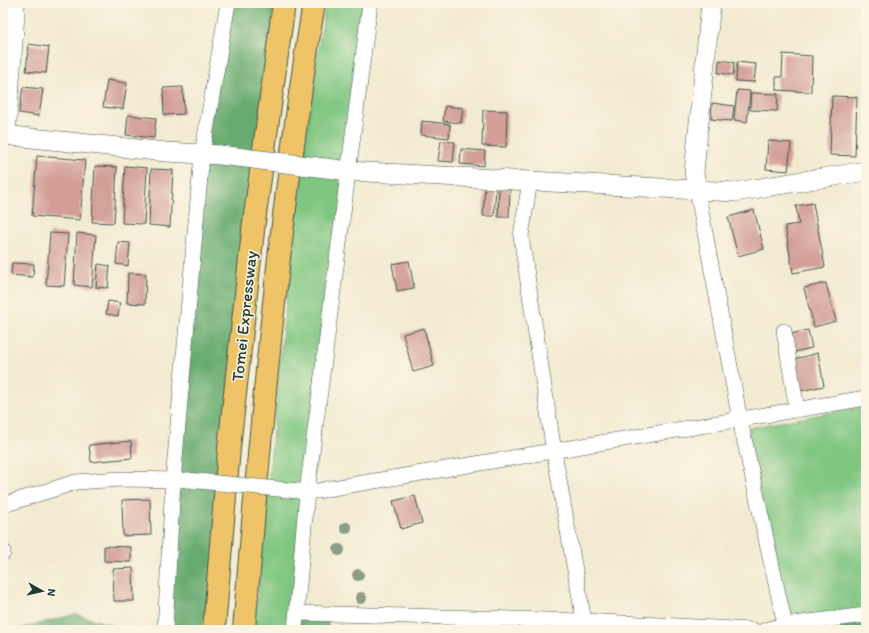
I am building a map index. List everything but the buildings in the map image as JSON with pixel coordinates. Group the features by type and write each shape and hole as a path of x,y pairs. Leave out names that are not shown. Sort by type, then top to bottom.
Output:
{"highway":[{"name":"Tomei Expressway","path":"214,630 229,448 253,230 284,3"},
{"name":"Tomei Expressway","path":"244,630 259,450 282,227 314,3"}],"street":[{"path":"15,3 16,15 4,138 211,155 341,170 735,192 866,170"},
{"path":"165,630 173,481 228,3"},
{"path":"295,630 303,491 341,170 370,3"},
{"path":"711,3 694,172 740,420 785,625"},
{"path":"530,181 521,236 554,452 584,621"},
{"path":"784,331 797,410"},
{"path":"3,505 76,482 121,479 173,481 188,480 319,492 327,489 554,452 866,398"},
{"path":"297,613 584,621 753,630"},
{"path":"765,630 785,625 866,615"}],"green space":[{"path":"226,3 274,3 218,630 160,630 213,90"},
{"path":"326,3 372,3 295,630 254,630 283,328 314,75"},
{"path":"866,406 866,615 785,625 748,428"},
{"path":"297,613 328,614 328,630 295,630"},
{"path":"76,614 127,630 18,630 18,629"},
{"path":"866,615 866,630 766,630"}]}
